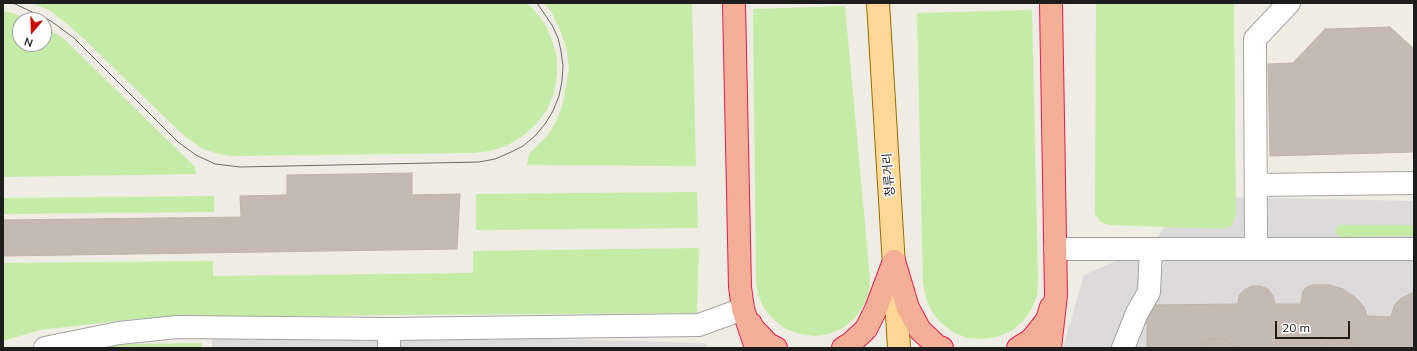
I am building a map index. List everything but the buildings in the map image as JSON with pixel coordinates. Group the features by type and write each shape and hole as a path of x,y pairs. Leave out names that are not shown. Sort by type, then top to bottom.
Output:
{"highway":[{"path":"734,3 740,287 743,309 756,348"},
{"path":"1050,348 1056,294 1051,3"},
{"path":"843,348 850,344 866,329 876,309 894,262"},
{"path":"894,262 908,308 920,330 937,346 942,348"},
{"path":"1018,348 1031,340 1047,320 1056,294"},
{"path":"743,309 753,328 768,344 776,348"}],"main road":[{"name":"청류거리","path":"878,3 899,348"}],"street":[{"path":"1256,249 1255,39 1289,3"},
{"path":"1256,186 1414,183"},
{"path":"1055,249 1414,249"},
{"path":"1123,348 1137,313 1149,292 1151,249"},
{"path":"45,348 119,333 177,327 389,339 699,324 743,309"}],"shaded area":[{"path":"1186,196 1414,201 1414,348 1063,348 1084,275 1152,245"},
{"path":"212,335 412,335 705,343 709,348 212,348"}],"green space":[{"path":"30,3 527,3 545,24 552,40 557,58 557,75 554,93 547,110 536,124 523,136 508,145 491,151 473,153 232,156 218,154 201,148 182,134 83,38 49,10"},
{"path":"544,3 692,3 696,166 527,165 529,154 548,135 556,122 563,103 569,68 567,51 561,32 552,13"},
{"path":"1096,3 1234,3 1236,214 1232,226 1220,229 1109,225 1101,222 1095,214"},
{"path":"845,6 870,278 869,293 855,318 843,328 829,334 815,336 800,334 786,329 774,320 764,308 758,295 756,280 753,9"},
{"path":"1032,10 1038,281 1037,296 1031,310 1022,322 1011,331 997,337 982,339 967,338 953,332 941,323 932,312 926,298 923,283 917,13"},
{"path":"3,11 12,13 12,52 52,52 52,32 62,37 195,167 196,174 3,177"},
{"path":"697,192 698,228 476,230 476,194"},
{"path":"214,196 214,212 3,214 3,198"},
{"path":"1341,225 1414,225 1414,236 1341,237 1337,235 1335,231 1337,227"},
{"path":"699,248 697,313 384,315 136,319 40,330 3,341 3,263 213,261 213,276 473,273 473,251"},
{"path":"202,343 202,348 98,348 117,344"}],"tram line":[{"path":"13,3 51,21 74,38 178,142 196,155 215,164 240,167 479,162 495,159 523,146 535,136 553,111 559,96 562,81 563,66 558,38 552,25 537,3"}]}
